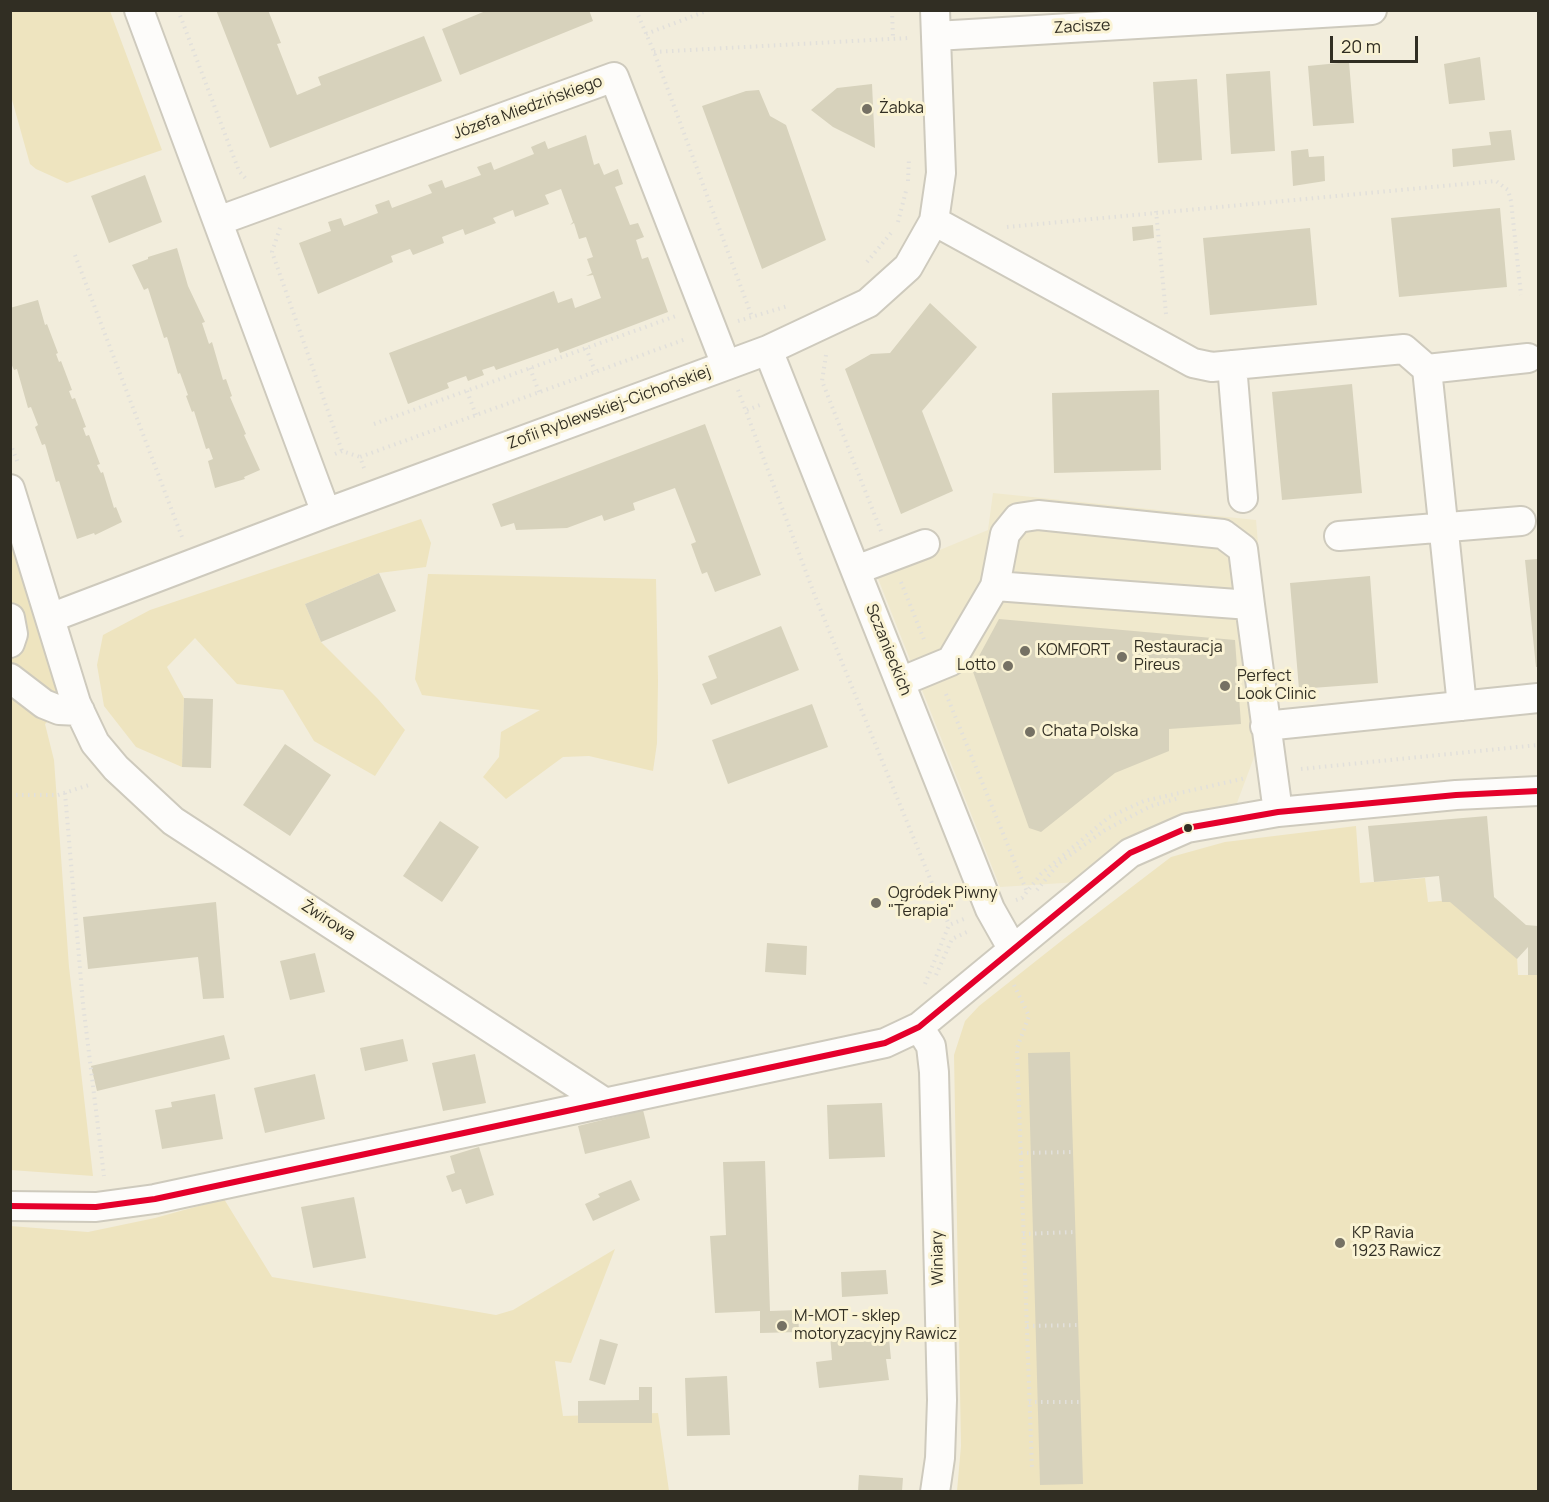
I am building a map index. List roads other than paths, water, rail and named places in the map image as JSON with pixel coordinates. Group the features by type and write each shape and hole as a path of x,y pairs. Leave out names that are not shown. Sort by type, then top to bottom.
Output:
{"street":[{"path":"139,10 326,513"},
{"name":"Zacisze","path":"935,23 1372,10"},
{"name":"Zofii Ryblewskiej-Cichońskiej","path":"50,618 326,513 768,350 868,303 908,267 934,220 941,172 935,23"},
{"name":"Józefa Miedzińskiego","path":"218,220 614,77 726,365"},
{"path":"934,220 1193,363 1212,367 1404,349 1427,369 1462,706"},
{"name":"Sczanieckich","path":"768,350 990,909 1003,956"},
{"path":"1427,369 1528,358"},
{"path":"1232,365 1243,498"},
{"name":"Żwirowa","path":"15,477 50,618 80,711 95,743 116,768 173,821 604,1102"},
{"path":"900,682 951,661 995,586 1005,534 1018,518 1038,515 1223,534 1243,549 1278,812"},
{"path":"1339,536 1521,521"},
{"path":"856,570 925,544"},
{"path":"995,586 1250,605"},
{"path":"10,618 13,634 10,643"},
{"path":"10,678 44,704 59,710 80,711"},
{"path":"1265,726 1539,698"},
{"path":"10,1206 96,1207 154,1199 885,1043 919,1027 1130,853 1187,828 1278,812 1456,795 1539,791"},
{"name":"Winiary","path":"919,1027 931,1046 934,1072 942,1400 940,1458 935,1491"}],"place":[{"name":"Żabka","path":"867,109"},
{"name":"KOMFORT","path":"1025,651"},
{"name":"Restauracja Pireus","path":"1122,657"},
{"name":"Lotto","path":"1008,666"},
{"name":"Perfect Look Clinic","path":"1225,686"},
{"name":"Chata Polska","path":"1030,732"},
{"name":"Ogródek Piwny \"Terapia\"","path":"876,903"},
{"name":"KP Ravia 1923 Rawicz","path":"1340,1243"},
{"name":"M-MOT - sklep motoryzacyjny Rawicz","path":"782,1326"}]}
